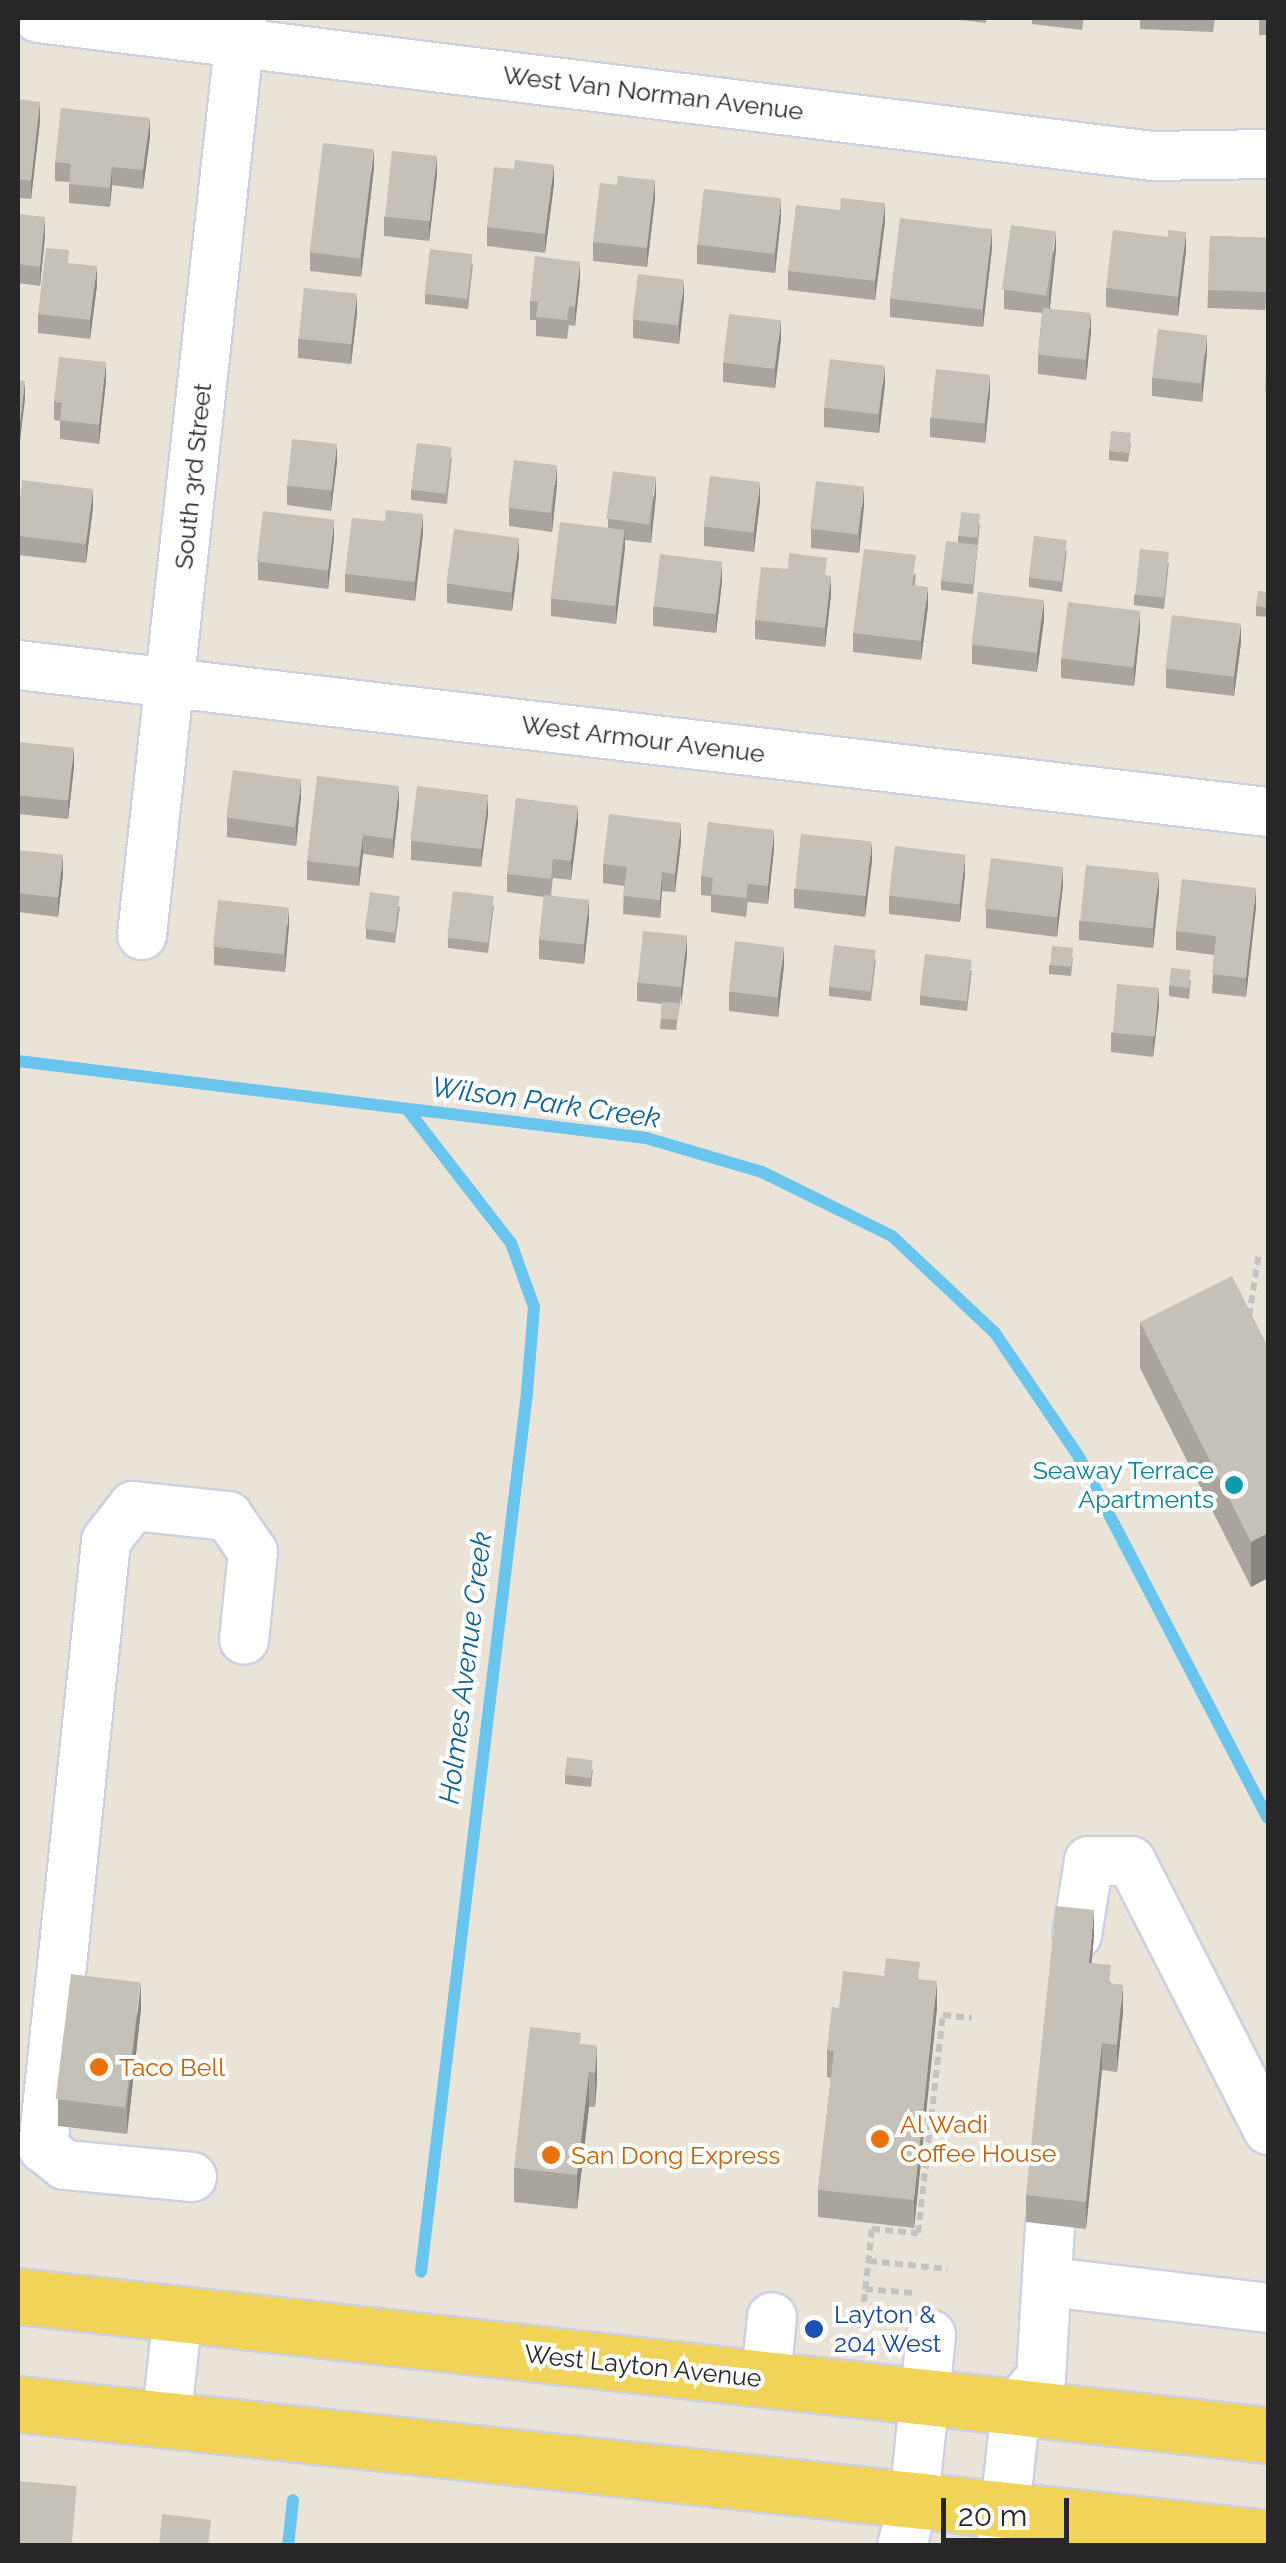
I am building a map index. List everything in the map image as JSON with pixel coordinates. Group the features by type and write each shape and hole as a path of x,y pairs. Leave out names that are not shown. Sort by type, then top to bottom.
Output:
{"main road":[{"name":"West Layton Avenue","path":"18,2296 1268,2436"},
{"path":"18,2404 908,2523 1268,2538"}],"street":[{"name":"West Van Norman Avenue","path":"38,18 241,29 1152,156 1268,154"},
{"name":"South 3rd Street","path":"142,934 241,29"},
{"name":"West Armour Avenue","path":"18,665 1268,812"},
{"path":"192,2177 65,2165 43,2148 106,1541 133,1506 228,1516 253,1552 244,1640"},
{"path":"1077,1935 1089,1860 1131,1862 1268,2130"},
{"path":"1003,2528 1016,2407 1041,2377 1050,2282 1050,2225"},
{"path":"1050,2282 1268,2308"},
{"path":"166,2422 178,2314"},
{"path":"908,2523 925,2397 928,2315"},
{"path":"766,2379 772,2317"}],"path":[{"path":"1256,1331 1249,1318 1259,1253"},
{"path":"861,2328 872,2230 918,2233 943,2015 972,2018"},
{"path":"869,2261 948,2269"},
{"path":"865,2289 928,2315"}],"building":[{"path":"18,99 40,102 31,181 18,179"},
{"path":"61,108 150,118 143,170 112,167 110,188 69,184 71,164 55,162"},
{"path":"323,143 374,149 360,258 310,252"},
{"path":"392,151 437,156 430,221 385,217"},
{"path":"515,160 554,165 545,234 487,227 494,167 514,169"},
{"path":"618,176 655,180 647,248 593,242 600,183 617,185"},
{"path":"704,189 781,199 775,254 697,245"},
{"path":"841,198 885,203 875,281 788,271 796,205 840,210"},
{"path":"18,214 45,217 40,267 18,264"},
{"path":"900,218 992,229 982,310 890,298"},
{"path":"1011,225 1056,231 1047,296 1002,289"},
{"path":"1113,230 1168,237 1168,230 1186,232 1178,297 1106,288"},
{"path":"1210,236 1268,238 1266,292 1208,290"},
{"path":"46,248 69,250 68,263 97,266 90,320 38,314"},
{"path":"430,249 473,254 467,299 425,294"},
{"path":"535,256 580,262 575,307 569,306 567,320 536,317 538,302 530,301"},
{"path":"638,274 684,280 678,325 632,320"},
{"path":"304,288 357,294 351,344 299,339"},
{"path":"1043,308 1091,313 1086,360 1038,355"},
{"path":"729,314 781,320 775,369 723,363"},
{"path":"1158,329 1207,335 1201,384 1152,378"},
{"path":"59,357 106,362 99,425 60,420 62,403 54,401"},
{"path":"830,359 885,366 879,414 824,408"},
{"path":"936,369 990,375 985,423 931,418"},
{"path":"18,380 25,381 18,439"},
{"path":"1111,431 1131,433 1129,453 1109,451"},
{"path":"292,439 337,444 332,490 287,486"},
{"path":"417,443 452,447 446,494 411,490"},
{"path":"514,460 557,465 551,513 508,508"},
{"path":"613,471 656,477 649,525 606,519"},
{"path":"710,476 760,482 753,533 704,527"},
{"path":"22,480 93,489 86,544 18,536"},
{"path":"816,481 864,487 858,534 810,529"},
{"path":"386,510 423,514 415,582 345,574 352,518 385,521"},
{"path":"263,511 334,520 328,570 257,562"},
{"path":"961,512 980,514 977,538 958,536"},
{"path":"560,522 625,530 615,606 551,598"},
{"path":"454,529 519,538 512,593 446,583"},
{"path":"1034,536 1067,540 1062,582 1029,578"},
{"path":"946,541 978,545 973,585 941,581"},
{"path":"864,549 916,555 912,585 928,587 921,641 853,633"},
{"path":"1140,549 1169,552 1164,598 1135,595"},
{"path":"789,553 827,558 825,575 831,576 825,628 755,620 761,567 788,569"},
{"path":"660,554 723,562 716,614 654,607"},
{"path":"1258,591 1268,592 1268,608 1256,606"},
{"path":"978,592 1044,600 1037,653 972,645"},
{"path":"1068,602 1140,611 1134,667 1061,659"},
{"path":"1172,615 1240,623 1234,677 1165,669"},
{"path":"18,742 74,748 68,801 18,795"},
{"path":"233,770 301,780 295,827 226,818"},
{"path":"317,776 399,786 393,839 363,835 359,867 307,861"},
{"path":"417,786 488,795 482,849 410,841"},
{"path":"516,798 578,806 571,861 553,859 551,879 507,874"},
{"path":"609,814 681,823 675,874 662,872 660,900 623,896 627,867 603,864"},
{"path":"708,822 774,830 768,886 748,884 746,898 711,894 713,878 701,876"},
{"path":"801,834 872,841 866,896 795,889"},
{"path":"895,846 965,855 959,904 889,896"},
{"path":"18,850 63,855 58,897 18,893"},
{"path":"991,858 1063,867 1057,918 985,909"},
{"path":"1086,865 1159,873 1153,928 1080,921"},
{"path":"1182,879 1256,888 1246,978 1212,974 1216,936 1176,931"},
{"path":"453,891 494,896 488,943 447,938"},
{"path":"370,892 400,896 395,933 365,929"},
{"path":"544,895 589,900 584,944 539,940"},
{"path":"218,900 289,907 284,954 213,947"},
{"path":"643,931 687,936 681,987 638,983"},
{"path":"735,941 784,947 777,998 729,992"},
{"path":"834,945 876,950 871,992 829,987"},
{"path":"1052,946 1073,948 1071,967 1050,965"},
{"path":"925,954 972,960 967,1001 920,996"},
{"path":"1171,968 1191,970 1189,988 1169,986"},
{"path":"1117,984 1159,988 1155,1036 1113,1033"},
{"path":"662,1002 679,1003 678,1020 661,1019"},
{"name":"Seaway Terrace Apartments","path":"1232,1276 1268,1347 1268,1533 1251,1542 1140,1322"},
{"path":"567,1757 593,1760 591,1778 565,1775"},
{"path":"1056,1906 1094,1910 1089,1963 1111,1965 1109,1983 1123,1985 1117,2045 1102,2043 1086,2202 1026,2195"},
{"path":"886,1958 920,1962 918,1979 937,1981 914,2200 818,2190 834,2051 827,2050 832,2007 839,2008 843,1971 884,1976"},
{"name":"Taco Bell","path":"71,1974 140,1983 125,2108 56,2099"},
{"name":"San Dong Express","path":"530,2027 581,2033 580,2044 597,2046 595,2073 589,2072 577,2175 514,2168"},
{"path":"18,2481 77,2486 72,2546 18,2546"},
{"path":"162,2514 211,2520 208,2546 159,2546"}],"waterway":[{"name":"Wilson Park Creek","path":"18,1061 646,1138 762,1172 892,1236 995,1333 1079,1457 1268,1818"},
{"name":"Holmes Avenue Creek","path":"407,1109 511,1243 534,1307 527,1393 421,2272"},
{"name":"Holmes Avenue Creek","path":"288,2546 293,2500"}],"place":[{"name":"Seaway Terrace Apartments","path":"1234,1485"},
{"name":"Taco Bell","path":"99,2067"},
{"name":"Al Wadi Coffee House","path":"880,2139"},
{"name":"San Dong Express","path":"551,2155"},
{"name":"Layton & 204 West","path":"814,2329"}]}
